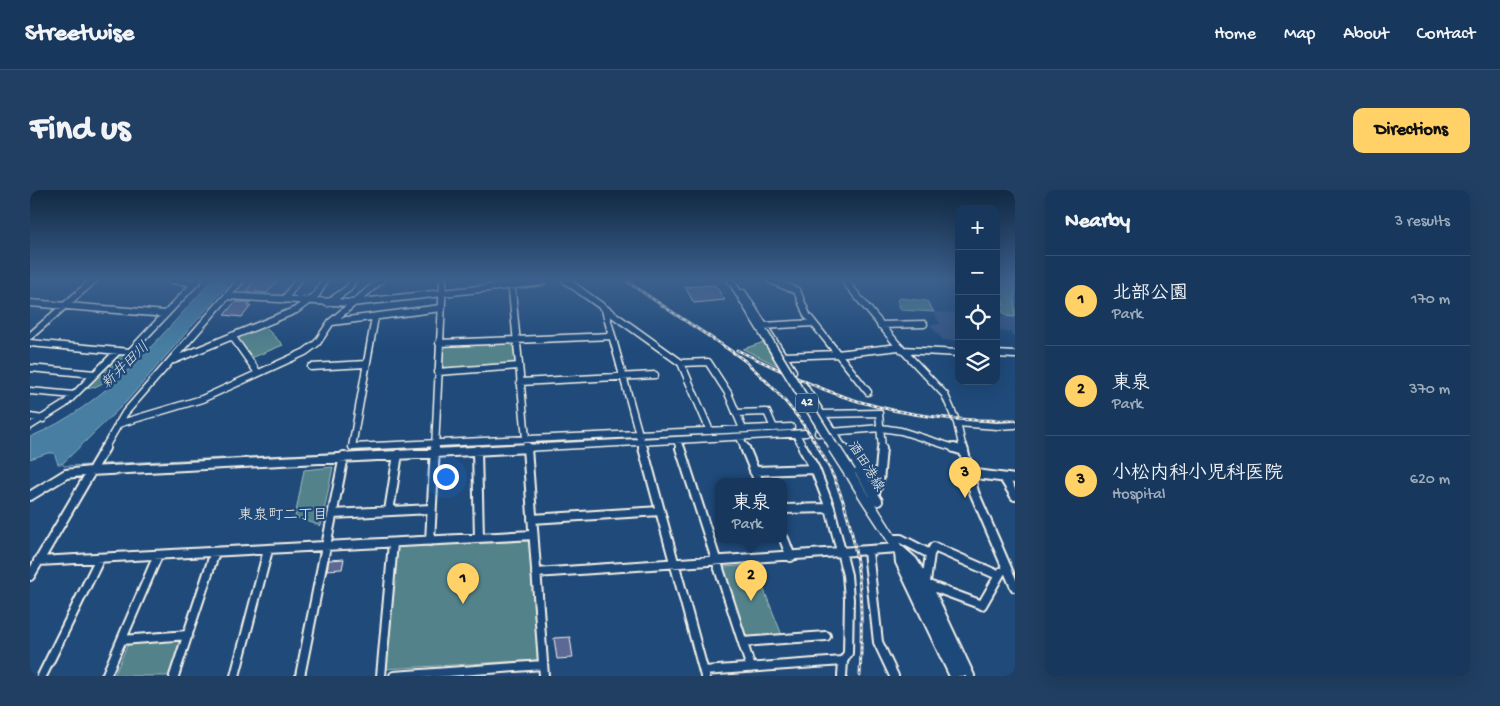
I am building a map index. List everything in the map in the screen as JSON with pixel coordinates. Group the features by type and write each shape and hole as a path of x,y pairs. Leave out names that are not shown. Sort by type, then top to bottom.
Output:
{"main road":[{"name":"酒田港線","path":"745,303 763,329 850,473 874,500 896,544 942,626 958,672"}],"street":[{"path":"30,303 166,314"},
{"path":"30,336 69,303"},
{"path":"30,343 130,352 177,303"},
{"path":"30,576 118,424 136,399 221,303"},
{"path":"171,361 296,310 307,303"},
{"path":"322,303 352,303"},
{"path":"118,424 202,399 305,352 317,343 331,322 352,303"},
{"path":"430,541 441,303"},
{"path":"513,303 544,676"},
{"path":"595,303 681,363 710,431"},
{"path":"802,303 807,315 868,392"},
{"path":"862,303 880,325 945,395 957,423 968,473 980,508 1015,587"},
{"path":"331,322 441,308"},
{"path":"605,310 704,673 843,661"},
{"path":"375,317 352,447 640,438 743,429 763,432 806,433"},
{"path":"763,329 813,323"},
{"path":"880,325 924,324"},
{"path":"763,329 793,371"},
{"path":"232,336 258,373"},
{"path":"439,343 612,336"},
{"path":"784,356 838,354 901,348 955,353"},
{"path":"30,426 65,404 118,351"},
{"path":"1000,354 1015,355"},
{"path":"681,363 708,362 728,393 743,429"},
{"path":"311,367 366,364"},
{"path":"438,372 519,366"},
{"path":"30,368 95,374"},
{"path":"520,382 655,375"},
{"path":"802,383 834,432 874,500"},
{"path":"30,391 74,395"},
{"path":"736,413 767,412 774,428"},
{"path":"822,414 879,413 883,464 879,487 874,500"},
{"path":"30,417 43,419"},
{"path":"957,423 998,426 1015,425"},
{"path":"640,438 677,440 740,437 774,428 791,427"},
{"path":"818,433 881,428 901,431 964,451"},
{"path":"796,434 815,469 830,508 847,575 848,653 843,661 842,676"},
{"path":"740,437 757,478"},
{"path":"677,440 752,668"},
{"path":"30,496 66,474 90,471 477,450 526,443"},
{"path":"477,450 479,538"},
{"path":"389,511 398,454"},
{"path":"300,676 344,456"},
{"path":"754,470 815,469"},
{"path":"968,473 1015,479"},
{"path":"1004,478 1015,496"},
{"path":"787,509 830,508"},
{"path":"332,514 431,509"},
{"path":"532,519 660,511"},
{"path":"38,562 533,535"},
{"path":"536,573 868,552 896,544 901,539 930,554"},
{"path":"381,676 393,543"},
{"path":"786,543 791,557"},
{"path":"896,544 913,561 927,583 970,676"},
{"path":"927,583 930,554 934,547 998,575"},
{"path":"235,676 268,550"},
{"path":"174,676 215,552"},
{"path":"868,552 878,642 894,676"},
{"path":"106,676 158,555"},
{"path":"42,676 100,558"},
{"path":"1005,568 1015,570"},
{"path":"927,583 982,605 998,575 1005,568"},
{"path":"122,640 188,635"},
{"path":"743,642 826,636"},
{"path":"394,676 543,664"}],"shaded area":[{"path":"191,303 212,303 126,402 62,464 58,464 54,453 30,459 30,437 57,424 83,407 129,369"},
{"path":"934,312 955,313 955,341 943,340 930,325 940,324"},
{"path":"1000,315 1001,317 1015,317 1015,337 1010,332 1000,331"}],"green space":[{"path":"898,303 928,303 934,312 901,310"},
{"path":"1002,303 1015,303 1015,317 1006,316 1000,309 1004,304"},
{"path":"260,328 266,328 283,345 249,359 236,338"},
{"path":"513,342 516,365 442,370 444,345"},
{"path":"764,342 780,367 743,349"},
{"path":"118,355 134,355 105,381 91,388 84,389"},
{"path":"333,467 321,526 295,517 304,470"},
{"path":"529,541 538,660 385,669 397,547"},
{"path":"754,565 782,635 744,637 723,567"},
{"path":"181,640 169,676 114,676 128,644"}],"building":[{"path":"234,303 250,303 248,306 251,306 242,317 224,315"},
{"path":"344,559 342,569 327,570 329,560"},
{"path":"570,637 573,658 557,659 554,638"}],"waterway":[{"path":"642,438 803,430"},
{"path":"530,443 638,438"},
{"path":"437,447 523,443"},
{"path":"100,464 431,448"},
{"path":"62,463 64,466 91,465"}],"railway":[{"path":"659,303 745,361 780,395 807,430 828,466 844,503 854,542 859,584 861,628 860,676"},
{"path":"737,350 815,386 863,403 927,416 971,420 1015,420"}],"place":[{"name":"小松内科小児科医院","path":"965,498"},
{"name":"東泉","path":"751,601"},
{"name":"北部公園","path":"463,604"}],"district":[{"name":"東泉町二丁目","path":"283,516"}],"water label":[{"name":"新井田川","path":"126,366"}]}
